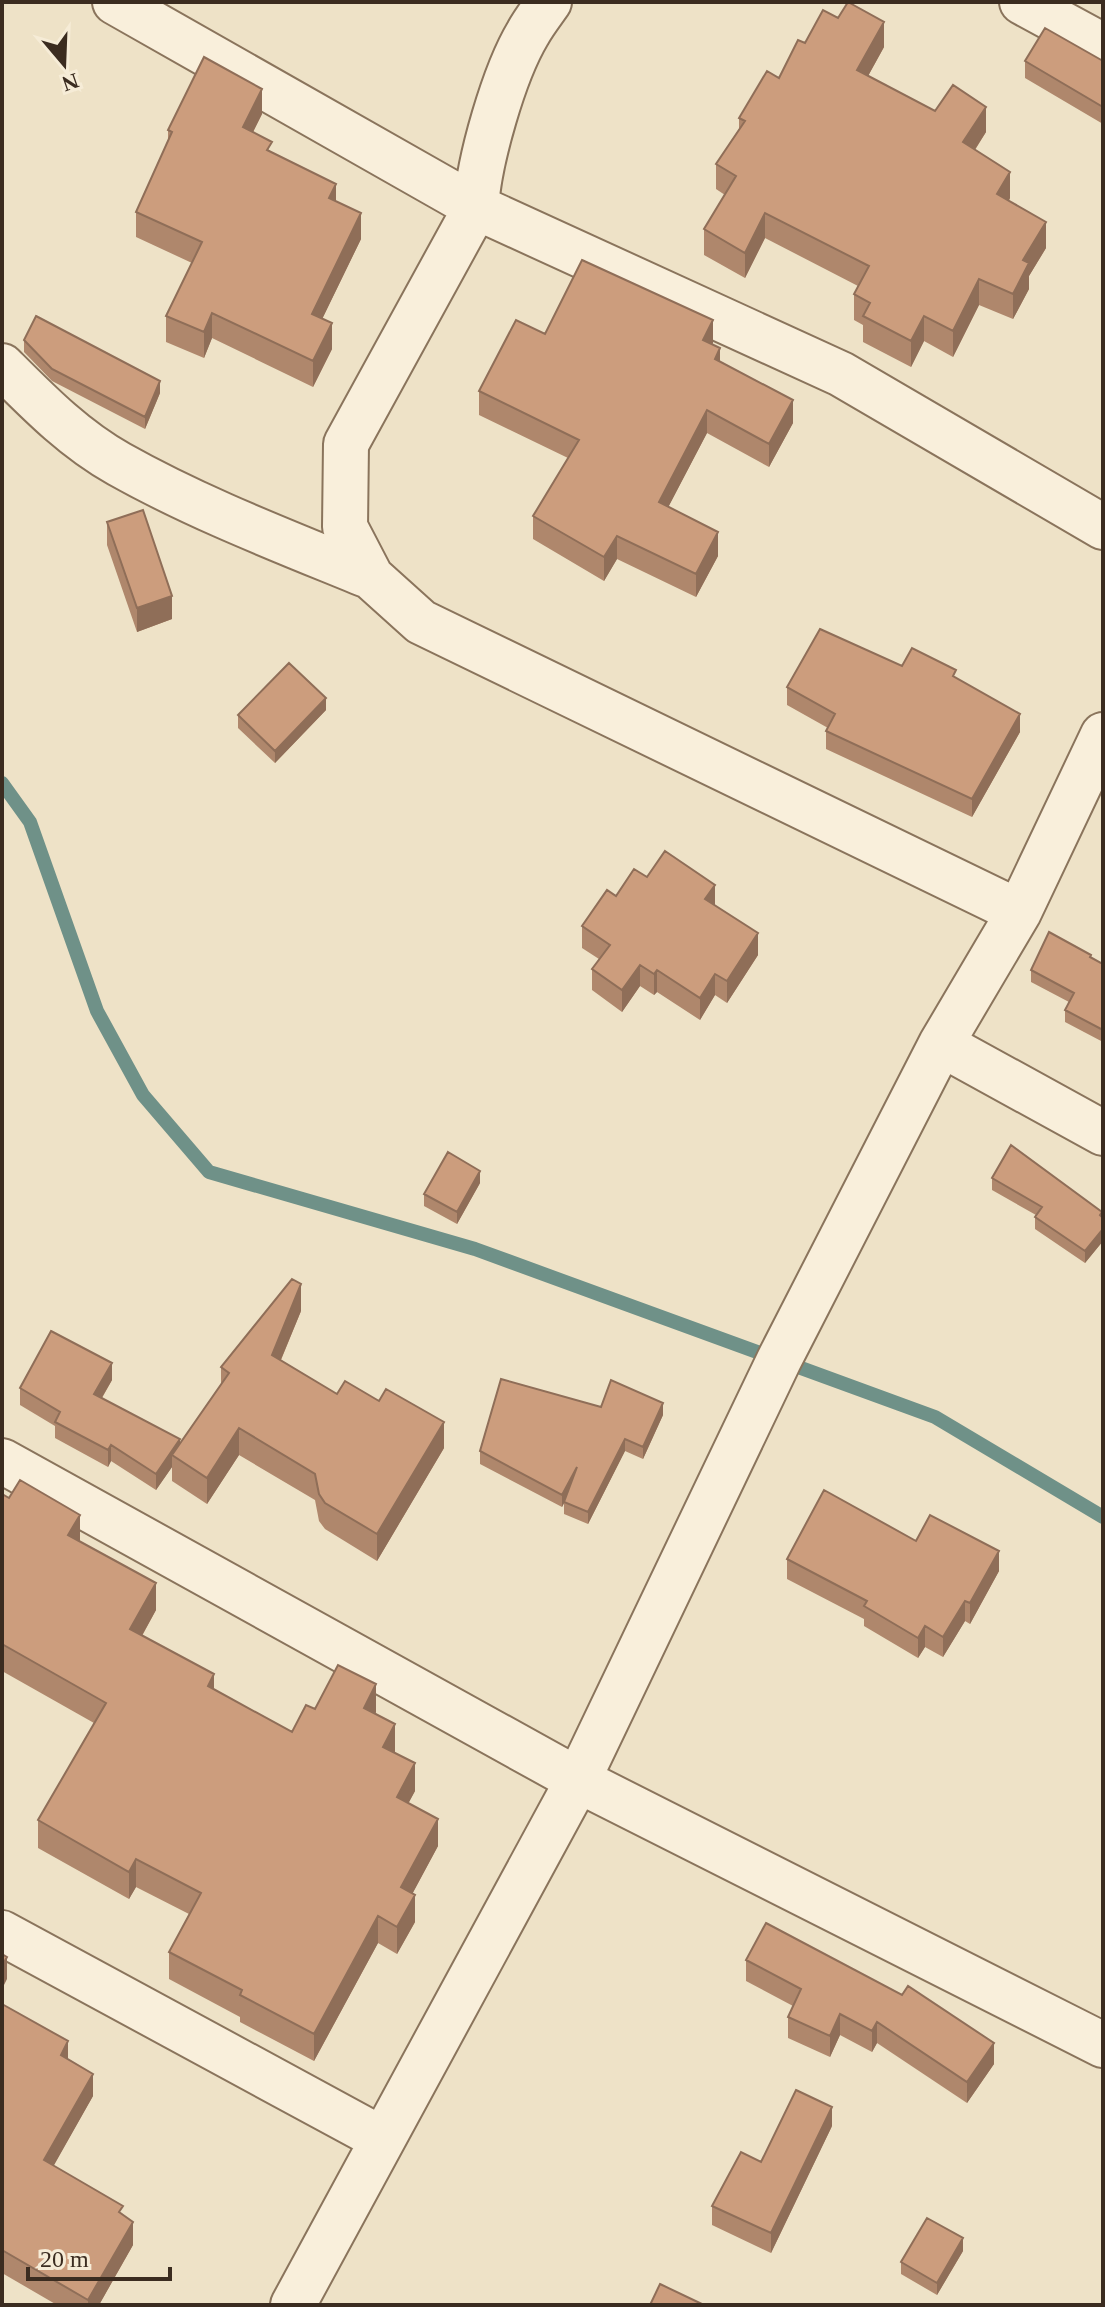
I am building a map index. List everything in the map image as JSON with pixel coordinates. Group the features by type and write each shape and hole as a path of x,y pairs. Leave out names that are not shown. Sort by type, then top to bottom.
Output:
{"street":[{"path":"115,2 476,207 841,374 1103,527"},
{"path":"371,577 345,527 346,444 476,207 478,180 502,95 527,35 549,2"},
{"path":"1022,2 1103,46"},
{"path":"2,366 55,419 117,464 253,529 371,577 421,622 1019,912"},
{"path":"293,2305 578,1780 779,1360 941,1044 1019,912 1103,735"},
{"path":"941,1044 1103,1133"},
{"path":"2,1461 578,1780 1103,2045"},
{"path":"2,1933 382,2139"}],"building":[{"path":"848,2 884,22 857,70 935,111 953,85 986,107 963,142 1010,172 997,194 1046,222 1023,260 1029,263 1013,294 979,279 953,331 924,316 911,341 863,316 870,303 854,294 869,266 765,213 745,253 704,229 736,176 716,164 745,121 739,118 767,71 779,78 798,40 805,43 823,10 838,18"},
{"path":"1045,28 1103,61 1103,107 1025,61"},
{"path":"204,57 262,89 243,127 272,142 267,150 336,184 329,198 361,213 312,314 332,323 313,361 212,313 204,332 166,316 202,242 136,212 172,132 168,130"},
{"path":"582,260 713,320 703,340 720,348 715,359 793,400 769,444 707,410 659,502 718,532 696,574 617,536 604,557 533,516 579,440 479,391 516,320 545,334"},
{"path":"36,316 160,381 145,417 52,369 24,340"},
{"path":"143,510 172,596 137,608 107,522"},
{"path":"820,629 902,666 912,648 956,670 953,676 1020,714 972,799 826,731 835,714 787,687"},
{"path":"289,663 326,698 275,751 238,715"},
{"path":"665,851 715,885 705,899 758,933 727,981 715,974 700,998 657,970 654,974 640,965 622,990 592,969 610,945 582,926 607,890 616,896 634,869 647,877"},
{"path":"1049,932 1103,964 1103,1030 1065,1010 1074,993 1031,970"},
{"path":"1011,1145 1102,1212 1103,1229 1085,1251 1035,1217 1042,1207 992,1178"},
{"path":"448,1152 480,1171 457,1212 424,1194"},
{"path":"292,1279 301,1284 272,1355 337,1394 345,1381 379,1401 386,1389 444,1422 377,1534 325,1503 319,1494 315,1474 239,1428 207,1478 172,1455 229,1373 221,1367"},
{"path":"51,1331 112,1363 94,1394 180,1439 156,1474 111,1445 108,1450 55,1422 60,1412 20,1388"},
{"path":"501,1379 601,1407 611,1380 663,1403 643,1447 625,1439 588,1512 564,1502 577,1467 562,1495 480,1451"},
{"path":"20,1480 80,1515 68,1535 156,1583 130,1629 214,1674 208,1686 292,1732 306,1705 315,1709 338,1665 376,1684 364,1708 395,1724 383,1747 415,1763 397,1797 438,1819 401,1887 415,1895 397,1927 378,1916 314,2034 240,1995 242,1990 169,1952 201,1893 136,1859 129,1872 38,1820 106,1703 2,1644 2,1494 9,1498"},
{"path":"824,1490 916,1541 930,1515 999,1551 970,1603 965,1601 943,1637 925,1626 918,1638 864,1606 867,1601 787,1559"},
{"path":"766,1923 902,1995 908,1986 994,2043 967,2082 877,2022 872,2031 840,2014 830,2036 788,2017 801,1989 746,1960"},
{"path":"2,2004 68,2041 61,2055 93,2074 44,2160 123,2206 119,2212 133,2222 88,2300 2,2250"},
{"path":"796,2090 832,2107 771,2233 712,2206 741,2152 761,2162"},
{"path":"927,2218 963,2238 937,2283 901,2262"},
{"path":"660,2284 704,2305 650,2305"}],"waterway":[{"path":"2,783 30,822 97,1011 143,1095 209,1172 475,1249 935,1417 1103,1517"}]}
